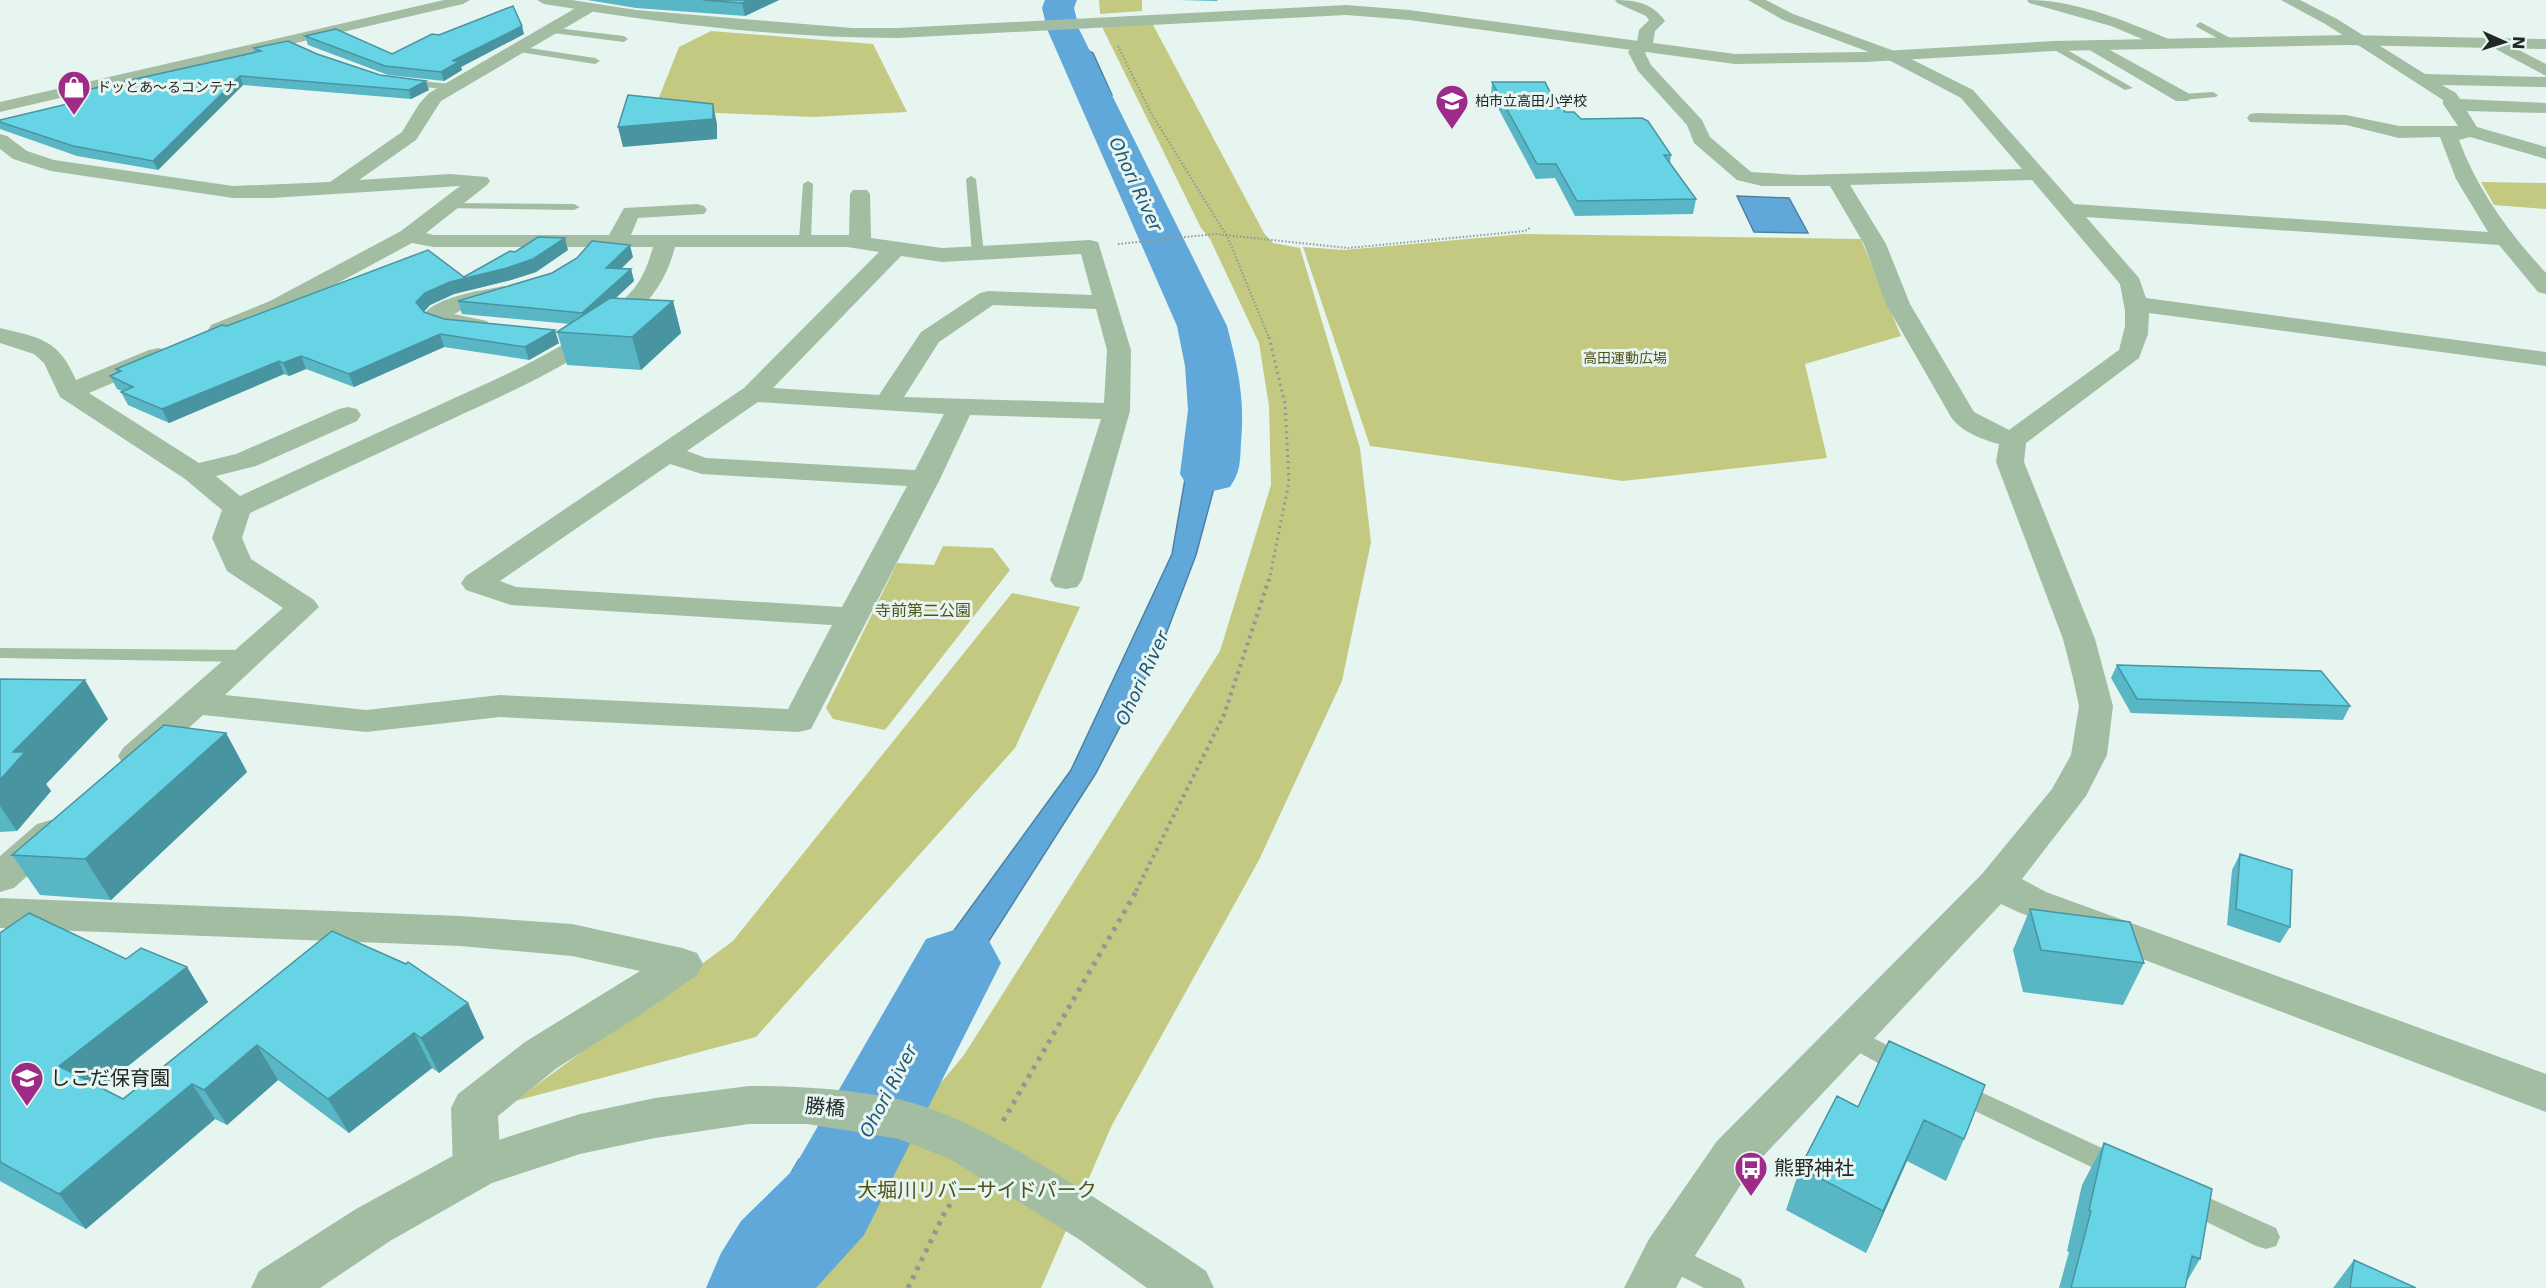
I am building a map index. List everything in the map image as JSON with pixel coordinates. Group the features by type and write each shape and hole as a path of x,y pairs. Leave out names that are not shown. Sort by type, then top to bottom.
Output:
{"street":[{"path":"0,107 292,44 463,0"},
{"path":"544,0 636,15 852,33 1025,27 1321,10 1356,11 1409,15 1735,59 1891,55 2054,46 2231,42 2360,40 2546,44"},
{"path":"1622,0 1652,13 1657,21 1647,30 1646,44 1636,52 1644,67 1696,124 1701,139 1744,176 1772,180 2038,174"},
{"path":"1658,1271 1734,1155 1996,884 2067,796 2089,755 2096,706 2079,639 2010,462 2013,440 2130,354 2138,331 2137,304 2131,283 1967,94 1891,55 1788,17 1755,0"},
{"path":"2038,1 2090,0"},
{"path":"2288,0 2332,22 2450,97 2470,131"},
{"path":"2038,1 2116,23 2165,44"},
{"path":"336,187 409,136 428,104 450,87 589,8"},
{"path":"2494,42 2546,71"},
{"path":"2092,45 2182,97"},
{"path":"2422,79 2546,82"},
{"path":"2455,109 2546,108"},
{"path":"2455,109 2481,118 2546,121"},
{"path":"2256,118 2346,120 2398,132 2470,131 2546,153"},
{"path":"2470,131 2449,137 2463,176 2504,239 2546,287"},
{"path":"0,140 20,155 51,165 233,192 272,192 480,180 409,236 278,306 201,338"},
{"path":"0,164 20,155"},
{"path":"1836,179 1875,244 1898,304 1964,417 1996,435 2013,440"},
{"path":"860,194 860,242"},
{"path":"621,240 620,234 631,212 697,210"},
{"path":"2070,210 2504,239"},
{"path":"409,236 434,241 806,240 860,242 894,250 942,255 1090,247 1119,350 1118,411 1066,580"},
{"path":"572,264 593,240"},
{"path":"115,775 303,607 238,564 227,538 237,508 518,379 589,336 639,298 653,278 666,241"},
{"path":"851,617 511,596 477,583 753,394 894,250"},
{"path":"2520,259 2546,262"},
{"path":"502,329 449,322 436,318 435,315 458,303 520,288"},
{"path":"886,404 930,337 988,298 1106,302"},
{"path":"2137,304 2546,359"},
{"path":"556,333 589,336"},
{"path":"0,335 43,349 55,360 69,392 195,473 237,508"},
{"path":"69,392 179,347"},
{"path":"753,394 826,401 960,408 1118,411"},
{"path":"195,703 366,721 500,706 799,721 851,617 926,479 960,408"},
{"path":"195,473 246,460 348,415"},
{"path":"666,453 702,466 926,479"},
{"path":"0,879 71,815"},
{"path":"1996,884 2032,902 2546,1093"},
{"path":"0,913 460,931 572,940 682,964 628,1001 541,1055 474,1108 477,1167"},
{"name":"勝橋","path":"277,1288 373,1225 477,1167 580,1134 655,1118 749,1105 807,1104 857,1110 899,1119 938,1132 975,1151 1097,1224 1188,1288"}],"lane":[{"path":"2200,25 2231,42"},
{"path":"548,30 624,39"},
{"path":"2054,46 2128,88"},
{"path":"516,49 595,61"},
{"path":"387,80 450,87"},
{"path":"2182,97 2213,95"},
{"path":"971,179 978,254"},
{"path":"806,240 808,184"},
{"path":"448,206 574,207"},
{"path":"0,653 247,656"},
{"path":"1848,1035 1884,1057 2139,1177"},
{"path":"2171,1192 2266,1237"},
{"path":"1658,1271 1731,1288"}],"path":[{"path":"908,1288 975,1151 1144,877 1224,715 1266,594 1289,482 1285,404 1270,342 1225,233 1151,113 1116,39"},
{"path":"1110,244 1225,233 1254,235 1323,248 1348,248 1525,231 1531,227"}],"green space":[{"path":"1099,0 1142,0 1142,11 1100,14"},
{"name":"大堀川リバーサイドパーク","path":"1152,23 1264,233 1273,243 1300,248 1360,448 1371,542 1342,681 1259,860 1112,1125 1041,1288 810,1288 880,1156 964,1055 1220,651 1271,485 1269,406 1259,343 1210,239 1201,228 1103,29 1103,26"},
{"path":"711,31 873,44 907,112 813,117 672,111 658,100 679,47"},
{"path":"2481,182 2546,183 2546,209 2494,205"},
{"name":"高田運動広場","path":"1523,234 1861,239 1901,336 1805,364 1827,458 1623,481 1370,446 1303,247 1344,250"},
{"name":"寺前第二公園","path":"943,546 993,548 1010,570 885,730 833,719 826,708 897,563 934,565"},
{"path":"1012,593 1080,607 1015,748 756,1037 515,1101 733,941"}],"water":[{"path":"1072,26 1079,46 1093,53 1112,95 1102,98 1100,103 1111,106 1111,120 1121,131 1117,137 1138,161 1134,177 1153,191 1168,234 1139,237 1051,27"},
{"path":"1737,196 1789,198 1808,233 1754,232"},
{"path":"1173,245 1192,288 1219,413 1217,477 1196,555 1160,650 1096,773 920,1049 877,1036 1071,770 1172,554 1194,427 1195,402 1171,292 1150,247"},
{"path":"799,1159 849,1165 777,1288 725,1288"}],"building":[{"path":"703,0 749,0 742,3"},
{"path":"513,6 522,26 452,61 460,61 441,72 385,66 305,36 336,29 392,54 432,34 439,35"},
{"path":"288,41 317,54 380,75 426,81 409,90 240,76 153,161 73,146 0,122 0,120 84,100 64,95 261,51 254,48"},
{"path":"1492,82 1545,82 1558,108 1562,107 1565,112 1574,112 1581,119 1642,118 1648,121 1671,155 1664,155 1696,199 1577,201 1556,164 1537,164"},
{"path":"628,95 713,104 713,119 618,127"},
{"path":"538,237 565,238 533,259 450,282 425,293 416,302 424,312 444,319 555,330 525,347 440,334 349,374 301,356 283,363 279,361 162,409 121,392 133,387 110,376 121,371 116,369 222,325 227,326 428,250 464,277 510,251 515,252"},
{"path":"592,241 630,245 606,268 631,269 582,313 458,301 552,273 577,258"},
{"path":"610,298 673,301 632,337 557,332"},
{"path":"2117,665 2321,671 2350,706 2137,699"},
{"path":"0,679 85,680 13,752 25,752 0,780"},
{"path":"164,725 226,733 85,859 12,855"},
{"path":"2240,854 2292,870 2290,927 2236,909"},
{"path":"2030,909 2130,922 2144,963 2041,950"},
{"path":"29,913 126,959 141,948 187,967 59,1066 123,1099 332,931 406,964 408,962 468,1003 421,1038 414,1033 328,1099 257,1045 204,1090 192,1084 59,1194 0,1162 0,933"},
{"path":"1889,1041 1985,1085 1964,1139 1924,1120 1883,1211 1800,1168 1837,1096 1858,1107"},
{"path":"2104,1143 2212,1189 2200,1259 2192,1256 2185,1288 2071,1288 2091,1211 2089,1210"},
{"path":"2354,1260 2416,1288 2350,1288"}],"waterway":[{"name":"Ohori River","path":"1061,0 1058,8 1063,29 1202,326 1211,366 1216,410 1209,474"},
{"name":"Ohori River","path":"759,1288 778,1255 828,1203 957,963"}],"place":[{"name":"ドッとあ〜るコンテナ","path":"74,116"},
{"name":"柏市立高田小学校","path":"1452,130"},
{"name":"しこだ保育園","path":"27,1107"},
{"name":"熊野神社","path":"1751,1197"}]}
